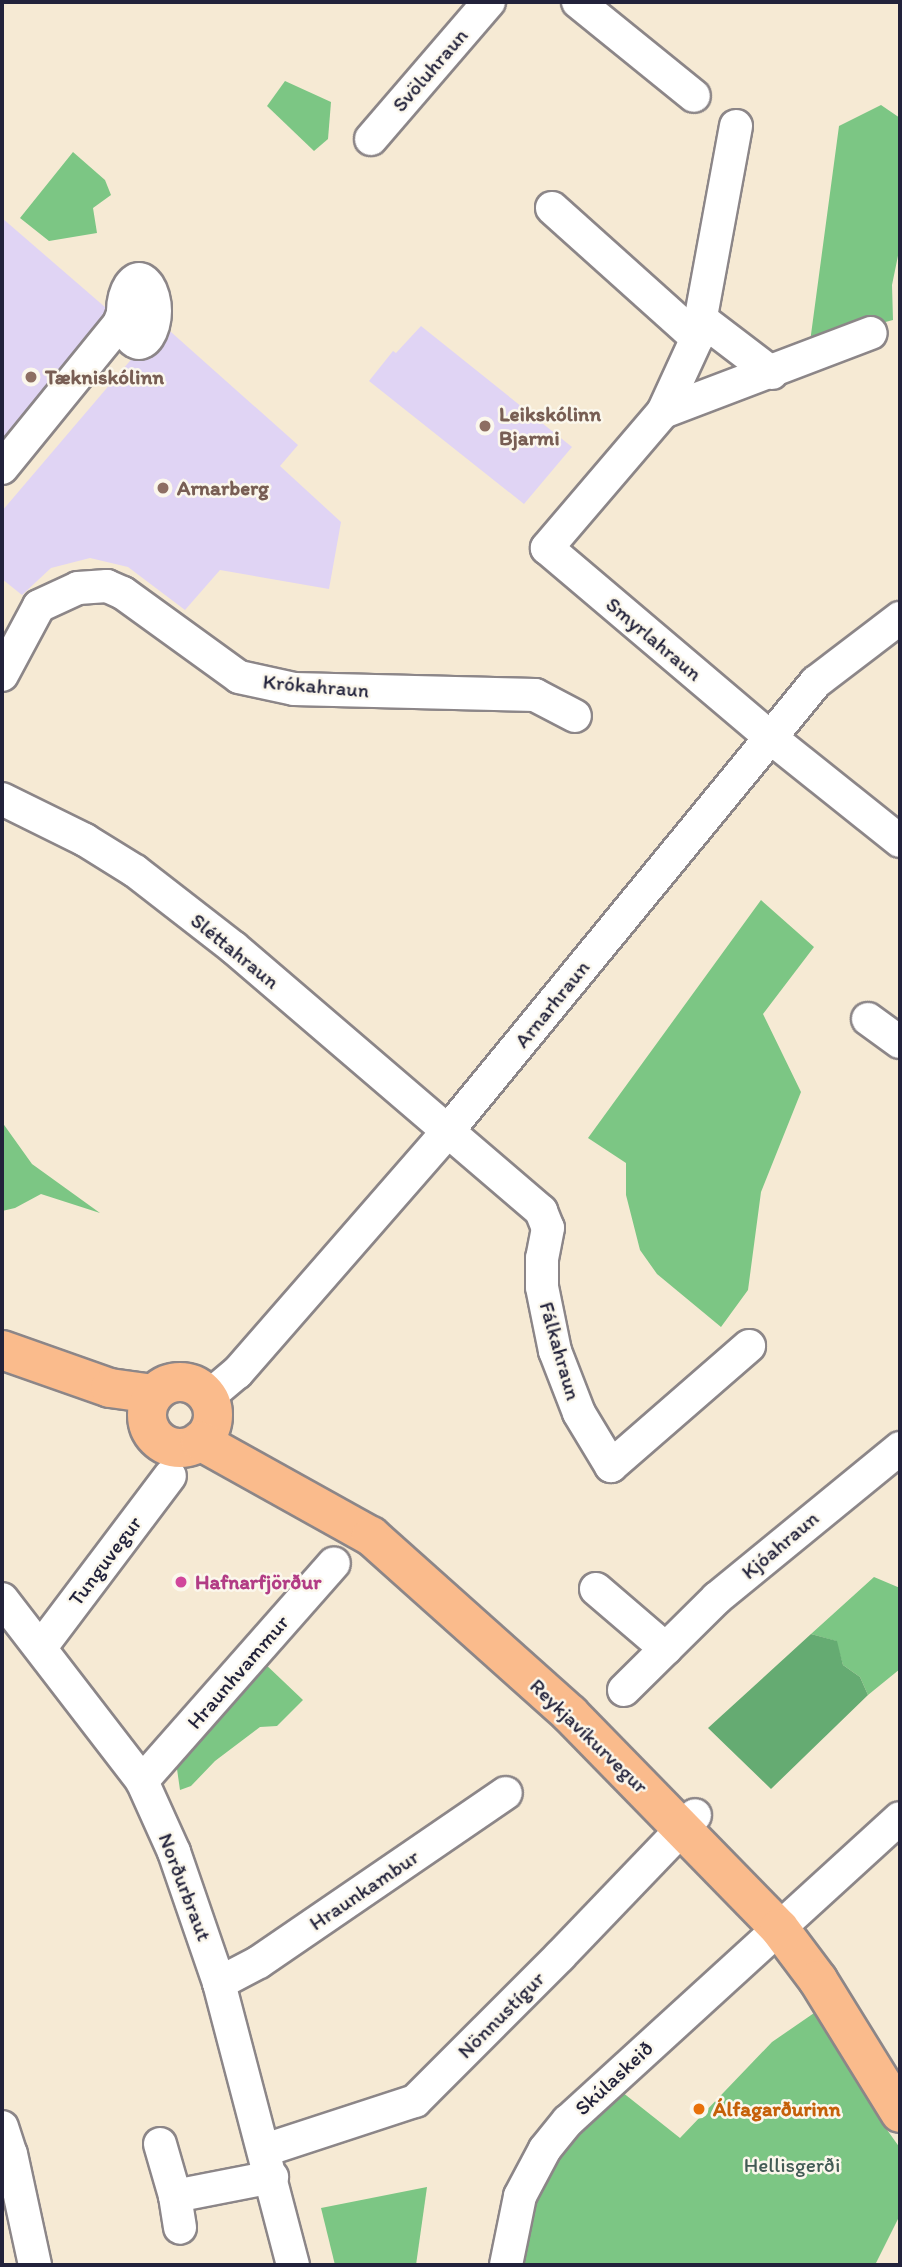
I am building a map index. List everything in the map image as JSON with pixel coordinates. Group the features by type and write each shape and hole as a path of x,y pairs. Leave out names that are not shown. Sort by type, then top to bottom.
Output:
{"main road":[{"path":"2,1349 110,1388 142,1394 151,1407"},
{"path":"2,1368 151,1407"},
{"path":"180,1382 199,1387 207,1421 188,1448 168,1446 151,1432 151,1407 164,1386 180,1382"},
{"name":"Reykjavíkurvegur","path":"207,1421 372,1536 688,1821 837,1970 900,2068"},
{"name":"Reykjavíkurvegur","path":"787,1921 817,1980 900,2113"}],"street":[{"name":"Svöluhraun","path":"371,139 489,2"},
{"path":"578,2 694,96"},
{"name":"Smyrlahraun","path":"736,126 699,328 663,412 547,548 771,738 900,841"},
{"path":"552,208 699,328 772,373"},
{"path":"2,468 119,324 127,303"},
{"name":"Smyrlahraun","path":"663,412 772,373 871,333"},
{"name":"Krókahraun","path":"2,675 39,606 78,587 107,586 123,593 239,677 267,685 294,689 535,695 575,716"},
{"name":"Arnarhraun","path":"207,1421 237,1373 447,1132 816,682 900,618"},
{"name":"Sléttahraun","path":"2,799 85,840 135,871 233,947 447,1132"},
{"path":"868,1019 900,1042"},
{"name":"Fálkahraun","path":"447,1132 541,1211 548,1228 542,1258 542,1287 555,1351 579,1413 611,1466 749,1346"},
{"name":"Kjóahraun","path":"624,1690 717,1598 900,1448"},
{"name":"Tunguvegur","path":"23,1641 170,1476"},
{"name":"Hraunhvammur","path":"142,1782 334,1563"},
{"path":"596,1589 666,1649"},
{"name":"Norðurbraut","path":"2,1599 23,1641 142,1782 174,1852 219,1983 293,2265"},
{"name":"Hraunkambur","path":"219,1983 259,1962 506,1793"},
{"name":"Skúlaskeið","path":"506,2265 520,2196 545,2149 586,2104 900,1818"},
{"name":"Nönnustígur","path":"268,2164 415,2101 560,1956 688,1821"},
{"path":"2,2127 11,2154 35,2265"},
{"path":"160,2144 175,2196 180,2228"},
{"path":"175,2196 268,2164"}],"shaded area":[{"name":"Tækniskólinn","path":"2,218 113,314 2,445"},
{"name":"Leikskólinn Bjarmi","path":"421,326 572,447 524,504 369,381 393,351 396,353"},
{"name":"Arnarberg","path":"171,332 298,445 280,466 341,522 329,589 220,570 185,610 128,567 90,558 51,568 22,595 2,579 2,511 152,335"}],"green space":[{"path":"285,81 331,102 328,139 314,151 267,106"},
{"path":"881,105 900,118 900,246 892,285 893,320 810,342 839,126"},
{"path":"73,152 105,180 111,195 93,208 97,233 49,241 20,218"},
{"path":"761,900 814,947 763,1014 801,1092 761,1192 748,1290 721,1327 657,1274 640,1250 626,1195 626,1163 588,1138"},
{"path":"2,1122 32,1164 100,1213 41,1194 15,1208 2,1211"},
{"path":"874,1577 900,1588 900,1669 868,1695 860,1677 843,1665 836,1641 811,1634"},
{"path":"811,1634 837,1641 843,1665 860,1677 868,1695 771,1789 708,1728"},
{"path":"262,1661 303,1700 277,1726 260,1727 215,1761 191,1786 180,1790 176,1762"},
{"name":"Hellisgerði","path":"817,2011 900,2148 900,2215 875,2265 513,2265 549,2154 622,2092 680,2138 772,2042"},
{"path":"427,2187 416,2265 335,2265 321,2208"}],"place":[{"name":"Tækniskólinn","path":"31,377"},
{"name":"Leikskólinn Bjarmi","path":"485,426"},
{"name":"Arnarberg","path":"163,488"},
{"name":"Hafnarfjörður","path":"181,1582"},
{"name":"Álfagarðurinn","path":"699,2109"}]}
